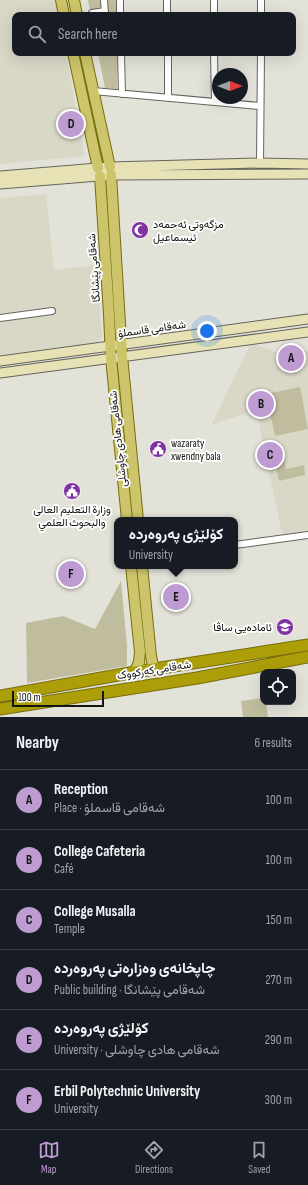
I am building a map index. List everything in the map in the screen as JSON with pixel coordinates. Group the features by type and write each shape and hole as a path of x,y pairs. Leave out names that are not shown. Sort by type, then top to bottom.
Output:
{"highway":[{"name":"شەقامی کەرکووک","path":"0,696 135,672 308,645"},
{"name":"شەقامی کەرکووک","path":"0,709 198,678 308,657"}],"main road":[{"path":"62,8 75,7"},
{"name":"شەقامی پێشانگا","path":"74,56 99,172 111,358"},
{"name":"شەقامی پێشانگا","path":"86,56 110,171 122,356"},
{"path":"98,162 106,162 110,171 109,181 105,180 102,183 99,172 98,162"},
{"path":"110,171 260,163 308,164"},
{"path":"110,171 308,174"},
{"path":"0,176 99,172"},
{"path":"0,184 99,172"},
{"name":"شەقامی قاسملۆ","path":"0,361 308,319"},
{"name":"شەقامی قاسملۆ","path":"0,373 308,332"},
{"name":"شەقامی هادی چاوشلی","path":"122,356 138,517"},
{"name":"شەقامی هادی چاوشلی","path":"111,358 127,517"},
{"path":"132,569 140,657 135,672"},
{"path":"142,569 151,656 154,670"},
{"path":"140,657 146,658 151,656"}],"street":[{"path":"104,0 105,12"},
{"path":"120,0 120,12"},
{"path":"167,0 167,12"},
{"path":"214,0 214,12"},
{"path":"261,0 261,12"},
{"path":"121,56 122,94"},
{"path":"168,56 168,98"},
{"path":"214,56 214,68"},
{"path":"260,163 261,56"},
{"path":"93,91 212,102"},
{"path":"238,104 260,106"},
{"path":"0,318 52,311"},
{"path":"238,545 308,535"}],"shaded area":[{"path":"0,0 59,0 61,12 12,12 12,56 67,56 85,156 0,164"},
{"path":"88,0 118,0 118,12 90,12"},
{"path":"99,56 117,56 117,89 105,88"},
{"path":"46,194 54,270 97,265 102,337 98,343 0,356 0,198"},
{"path":"251,343 281,354 308,351 308,534 283,538 256,410 211,425"},
{"path":"300,387 308,429 275,436 266,394"},
{"path":"282,446 286,469 304,465 305,475 279,481 272,448"},
{"path":"121,581 127,646 127,666 27,683 26,623 63,616 95,629"},
{"path":"260,698 260,705 266,705 268,717 243,717 241,701"}],"place":[{"name":"چاپخانەی وەزارەتی پەروەردە","path":"71,124"},
{"name":"مزگەوتی ئەحمەد ئیسماعیل","path":"140,230"},
{"name":"Reception","path":"291,358"},
{"name":"College Cafeteria","path":"261,404"},
{"name":"wazaraty xwendny bala","path":"158,449"},
{"name":"College Musalla","path":"270,455"},
{"name":"وزارة التعليم العالى والبحوث العلمي","path":"72,491"},
{"name":"Erbil Polytechnic University","path":"71,574"},
{"name":"کۆلێژی پەروەردە","path":"176,597"},
{"name":"ئامادەیی ساڤا","path":"285,627"}]}
